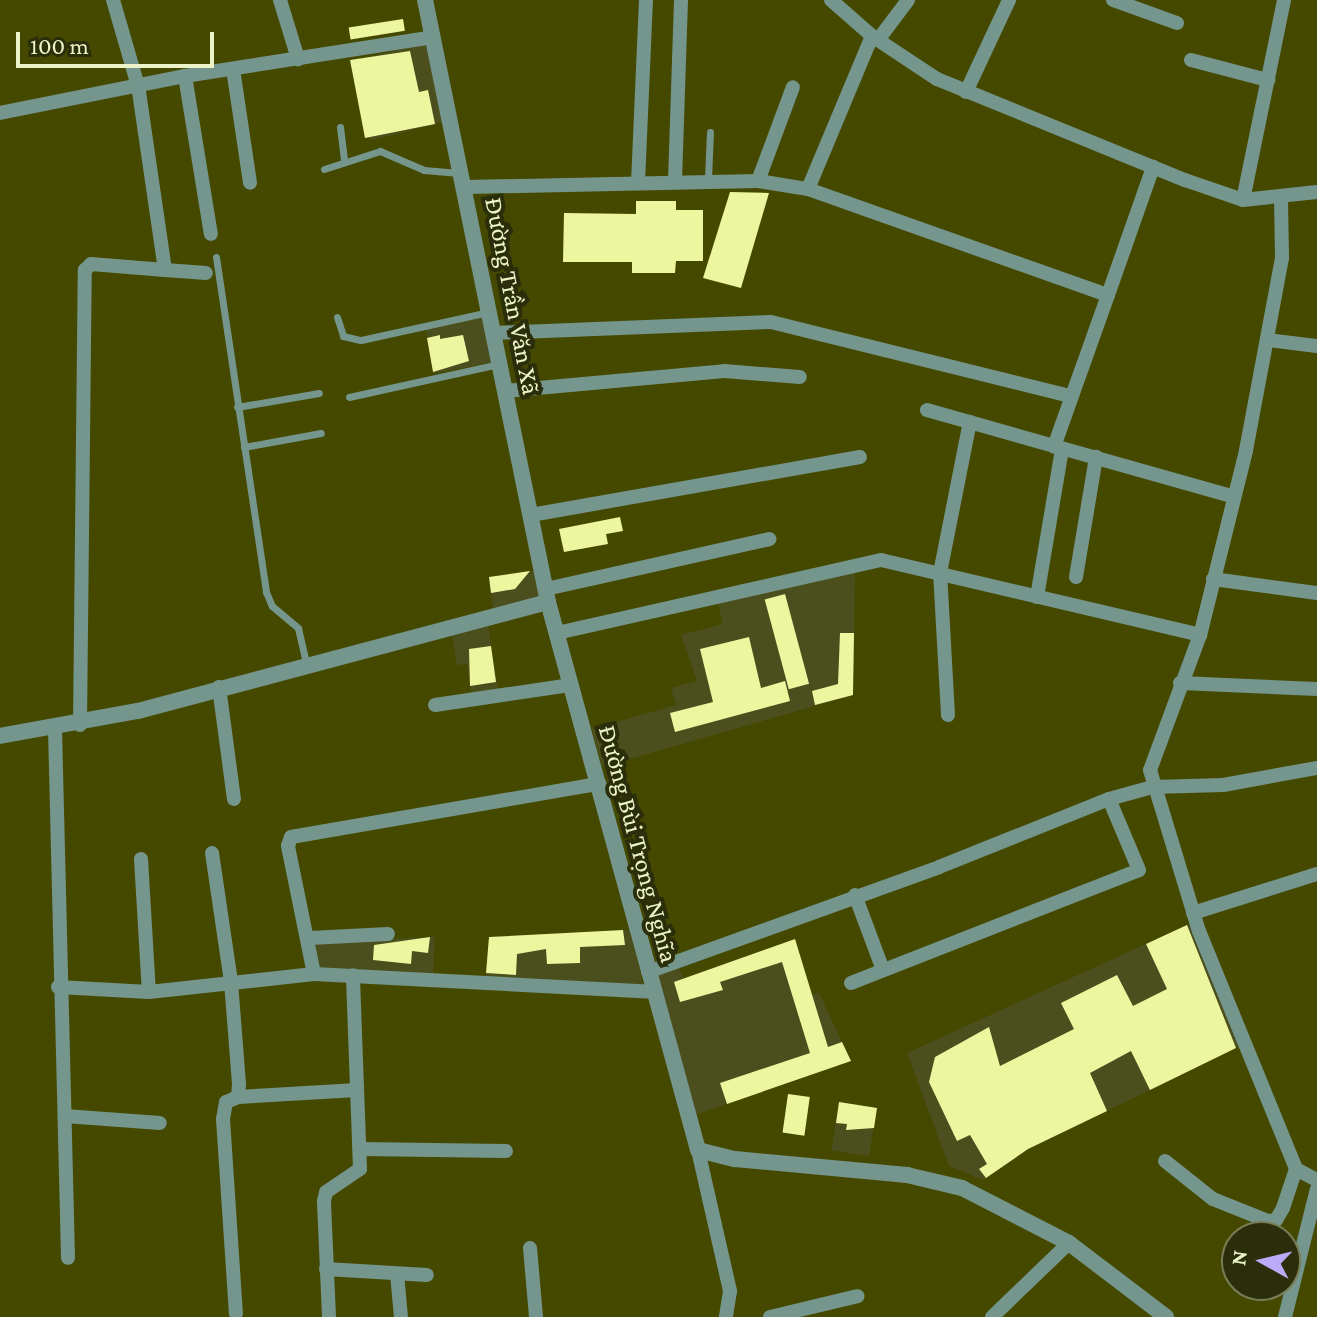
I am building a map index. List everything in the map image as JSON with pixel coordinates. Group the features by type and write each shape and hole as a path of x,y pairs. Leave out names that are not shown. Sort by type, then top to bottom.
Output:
{"street":[{"path":"113,0 138,86 165,270"},
{"path":"280,0 298,59"},
{"name":"Đường Trần Văn Xã","path":"425,0 465,180 547,595"},
{"path":"638,183 646,0"},
{"path":"675,181 681,0"},
{"path":"831,0 916,68 966,92 1153,167 1243,200 1281,199 1317,192"},
{"path":"808,189 875,38 908,0"},
{"path":"966,92 1009,0"},
{"path":"1113,0 1177,23"},
{"path":"1243,200 1284,0"},
{"path":"0,113 185,76 433,37"},
{"path":"1191,60 1268,80"},
{"path":"233,69 250,183"},
{"path":"185,76 211,234"},
{"path":"758,181 793,87"},
{"path":"1037,597 1058,448 1071,396 1153,167"},
{"path":"465,180 638,183 708,179 758,181 808,189 1108,295"},
{"path":"1165,1161 1213,1199 1268,1221 1276,1220 1283,1208 1296,1169 1193,913 1150,770 1156,745 1200,635 1234,497 1268,340 1282,258 1281,199"},
{"path":"80,725 85,270 91,264 206,273"},
{"path":"494,333 771,322 1071,396"},
{"path":"1268,340 1317,346"},
{"path":"506,391 715,372 800,377"},
{"path":"927,410 1234,497"},
{"path":"948,715 940,573 970,422"},
{"path":"531,515 860,457"},
{"path":"1076,577 1096,457"},
{"path":"0,736 80,725 307,666 547,595 769,539"},
{"path":"557,633 881,560 1200,635"},
{"path":"1213,579 1317,593"},
{"name":"Đường Bùi Trọng Nghĩa","path":"547,595 652,992 698,1150"},
{"path":"1180,683 1317,689"},
{"path":"435,705 570,685"},
{"path":"219,687 234,799"},
{"path":"55,729 58,987 68,1258"},
{"path":"648,972 1109,799 1153,787 1223,785 1317,768"},
{"path":"314,974 310,938 288,846 291,837 599,784"},
{"path":"851,983 1139,870 1109,799"},
{"path":"212,853 231,982 238,1097"},
{"path":"141,859 149,992"},
{"path":"1193,913 1317,874"},
{"path":"855,895 883,970"},
{"path":"310,938 388,934"},
{"path":"58,987 149,992 314,974 652,992"},
{"path":"329,1317 326,1192 360,1169 353,975"},
{"path":"236,1314 223,1119 226,1102 238,1097 357,1090"},
{"path":"65,1116 160,1123"},
{"path":"360,1149 506,1151"},
{"path":"726,1317 730,1291 698,1150 735,1159 907,1175 955,1185 1069,1243 1166,1317"},
{"path":"1296,1169 1317,1180"},
{"path":"1285,1317 1317,1189"},
{"path":"992,1317 1069,1243"},
{"path":"530,1248 536,1317"},
{"path":"326,1269 427,1275"},
{"path":"397,1274 401,1317"},
{"path":"770,1317 858,1296"}],"lane":[{"path":"340,127 344,162"},
{"path":"708,179 710,132"},
{"path":"324,169 380,151 395,153 424,170 465,180"},
{"path":"216,257 266,592 272,606 298,628 307,666"},
{"path":"337,317 343,336 361,340 490,312"},
{"path":"349,397 501,364"},
{"path":"237,407 319,393"},
{"path":"244,447 321,433"}],"shaded area":[{"path":"426,43 446,122 370,140 350,62"},
{"path":"484,316 493,362 434,374 425,327"},
{"path":"855,569 853,695 602,767 592,729 676,705 671,688 697,681 681,635 723,624 718,603"},
{"path":"535,571 540,597 493,609 489,577"},
{"path":"488,626 498,691 472,695 467,664 457,665 452,635"},
{"path":"1192,923 1242,1045 1029,1149 983,1180 949,1166 907,1053"},
{"path":"629,930 644,987 486,978 489,937"},
{"path":"435,937 433,975 318,970 315,942"},
{"path":"795,939 812,995 819,993 851,1061 694,1115 657,974 678,965 683,978"},
{"path":"839,1102 877,1108 869,1156 831,1150"}],"building":[{"path":"403,19 405,31 351,39 349,28"},
{"path":"410,51 419,92 428,90 435,124 365,138 350,60"},
{"path":"730,192 769,193 741,288 703,278"},
{"path":"636,201 676,201 676,210 703,210 703,261 676,261 675,273 632,273 632,262 563,262 564,213 636,214"},
{"path":"440,335 440,339 463,335 469,361 433,372 427,338"},
{"path":"620,517 623,531 606,534 608,544 564,552 559,529"},
{"path":"530,571 515,589 491,593 489,577"},
{"path":"785,594 809,684 789,689 765,599"},
{"path":"840,633 854,633 853,695 815,705 812,691 838,684"},
{"path":"749,637 761,688 785,681 790,701 675,732 670,713 713,702 700,649"},
{"path":"491,646 496,682 470,686 469,649"},
{"path":"1187,925 1236,1048 1150,1090 1131,1051 1090,1073 1107,1111 1028,1149 986,1178 979,1169 987,1164 970,1135 957,1141 929,1082 935,1057 989,1027 1000,1066 1074,1029 1061,1003 1117,975 1133,1006 1167,989 1146,944"},
{"path":"623,930 625,945 580,947 580,963 547,964 546,949 517,954 516,975 486,973 489,937"},
{"path":"430,937 428,953 412,951 411,964 373,960 374,945"},
{"path":"795,939 828,1047 842,1042 851,1061 727,1104 720,1083 810,1053 782,962 720,982 723,990 680,1002 674,982"},
{"path":"788,1094 810,1097 804,1136 783,1133"},
{"path":"839,1102 877,1108 874,1128 846,1130 847,1124 836,1123"}]}
